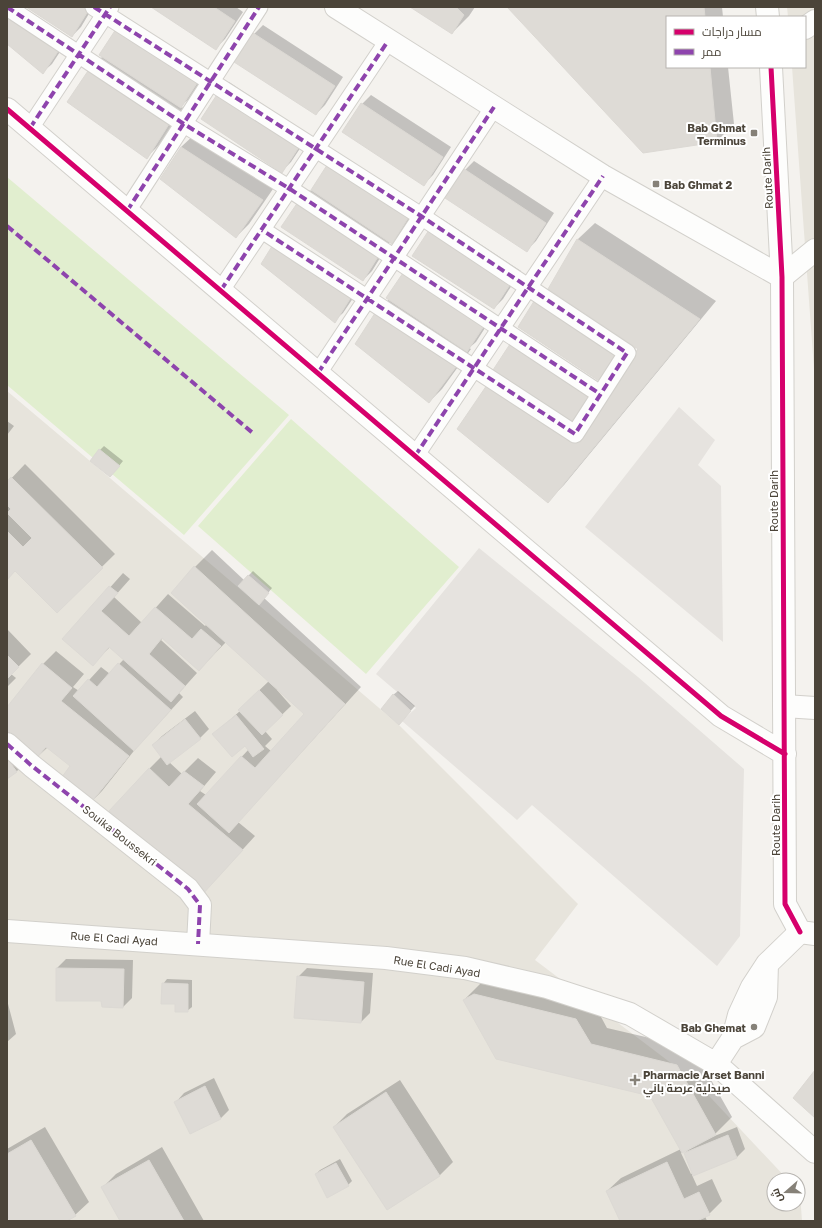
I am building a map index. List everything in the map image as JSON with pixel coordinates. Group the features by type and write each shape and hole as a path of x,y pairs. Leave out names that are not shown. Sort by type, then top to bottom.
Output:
{"street":[{"path":"7,7 184,124 290,189 600,394"},
{"path":"128,211 259,7"},
{"path":"336,7 603,176 782,277 815,250"},
{"path":"30,128 78,55 103,9 210,82 421,216 627,353 575,434 262,230"},
{"path":"806,27 815,21"},
{"path":"221,290 388,41"},
{"name":"Route Darih","path":"771,68 782,277 785,904 808,933"},
{"path":"318,373 494,106"},
{"path":"7,109 721,716 785,754"},
{"path":"415,456 603,176"},
{"path":"784,706 815,708"},
{"name":"Souika Boussekri","path":"7,744 32,766 188,889 200,905 198,944"},
{"name":"Rue El Cadi Ayad","path":"7,931 386,958 465,968 547,987 630,1014 716,1064 815,1152"},
{"path":"716,1064 733,1038 754,1027 766,997 767,964 808,933"}],"shaded area":[{"path":"787,7 815,7 815,383 792,68 806,68 806,16 788,16"},
{"path":"7,391 399,725 578,904 535,960 696,1082 780,1172 766,1172 766,1212 801,1212 802,1221 7,1221"},
{"path":"679,407 715,440 698,465 721,486 723,642 585,527"},
{"path":"479,548 638,677 744,769 740,936 717,966 532,805 517,820 402,721 416,708 376,674"}],"green space":[{"path":"7,177 289,415 184,535 7,385"},
{"path":"291,419 459,567 366,674 198,526"}],"building":[{"path":"26,7 89,7 90,8 72,37"},
{"path":"151,7 214,7 235,21 216,50"},
{"path":"410,7 456,7 464,15 452,34"},
{"path":"507,7 704,7 705,16 666,16 666,68 710,68 717,142 643,153"},
{"path":"7,12 61,47 43,74 7,44"},
{"path":"118,26 199,80 181,108 99,55"},
{"path":"253,33 335,86 316,115 234,62"},
{"path":"90,68 171,121 147,159 67,102"},
{"path":"220,90 301,144 282,173 201,119"},
{"path":"361,103 443,157 424,186 342,132"},
{"path":"181,147 263,200 236,238 160,179"},
{"path":"329,162 410,215 392,244 311,190"},
{"path":"464,169 546,223 527,252 445,198"},
{"path":"300,199 381,252 363,281 281,227"},
{"path":"431,227 513,280 494,309 412,256"},
{"path":"577,239 700,319 548,503 457,429 489,382 578,438 638,349 548,289"},
{"path":"274,243 353,294 335,323 261,264"},
{"path":"405,270 486,323 467,352 386,298"},
{"path":"536,298 618,352 599,381 518,327"},
{"path":"377,310 459,363 429,403 355,344"},
{"path":"512,341 593,394 574,423 493,370"},
{"path":"99,449 120,466 110,477 90,461"},
{"path":"11,477 103,568 57,613 15,571 7,580 7,531 23,547 32,538 7,513 11,509 7,505 7,481"},
{"path":"194,566 345,704 229,833 197,804 241,756 255,768 304,714 171,593"},
{"path":"248,575 269,593 259,605 238,586"},
{"path":"109,586 118,593 101,611 129,636 155,607 192,639 201,629 221,646 199,671 162,638 149,654 185,686 171,702 109,647 93,666 62,639"},
{"path":"7,655 19,667 7,679"},
{"path":"42,663 72,688 61,701 129,756 89,805 59,781 70,766 46,747 34,761 7,739 7,707"},
{"path":"118,663 171,710 134,751 73,696 88,679 97,687"},
{"path":"259,690 283,715 262,735 238,710"},
{"path":"393,694 411,711 399,725 381,709"},
{"path":"236,715 264,749 253,757 245,746 232,757 212,734"},
{"path":"185,719 201,739 167,765 152,745"},
{"path":"7,758 17,772 7,779"},
{"path":"149,768 169,787 184,771 204,786 188,804 243,850 201,896 109,811"},
{"path":"56,968 124,969 123,1008 102,1007 101,1001 56,1001"},
{"path":"297,976 364,982 361,1023 294,1018"},
{"path":"162,983 188,984 188,1012 175,1012 175,1004 161,1004"},
{"name":"Pharmacie Arset Banni صيدلية عرصة باني","path":"474,994 576,1019 591,1044 677,1065 716,1135 682,1153 650,1096 496,1059 463,1000"},
{"path":"815,1070 815,1118 793,1098"},
{"path":"205,1086 221,1119 190,1134 174,1102"},
{"path":"386,1092 440,1176 387,1210 333,1127"},
{"path":"728,1135 737,1158 693,1176 684,1153"},
{"path":"31,1140 76,1216 67,1221 10,1221 7,1215 7,1154"},
{"path":"149,1160 184,1221 120,1221 101,1187"},
{"path":"667,1162 684,1199 699,1192 710,1215 697,1221 620,1221 606,1191"},
{"path":"336,1163 349,1186 327,1198 315,1174"}],"marked path":[{"path":"7,7 184,124 290,189 600,394"},
{"path":"94,7 421,216 627,353 575,434 262,230"},
{"path":"30,128 110,7"},
{"path":"127,211 259,7"},
{"path":"221,290 388,41"},
{"path":"318,373 494,107"},
{"path":"415,456 603,176"},
{"path":"7,226 254,434"},
{"path":"7,744 32,766 188,889 200,905 198,944"}],"cycle path":[{"path":"771,68 782,277 785,904 800,932"},
{"path":"7,109 721,716 785,754"}],"place":[{"name":"Bab Ghmat Terminus","path":"754,133"},
{"name":"Bab Ghmat 2","path":"656,184"},
{"name":"Bab Ghemat","path":"754,1027"},
{"name":"Pharmacie Arset Banni صيدلية عرصة باني","path":"635,1080"}]}
